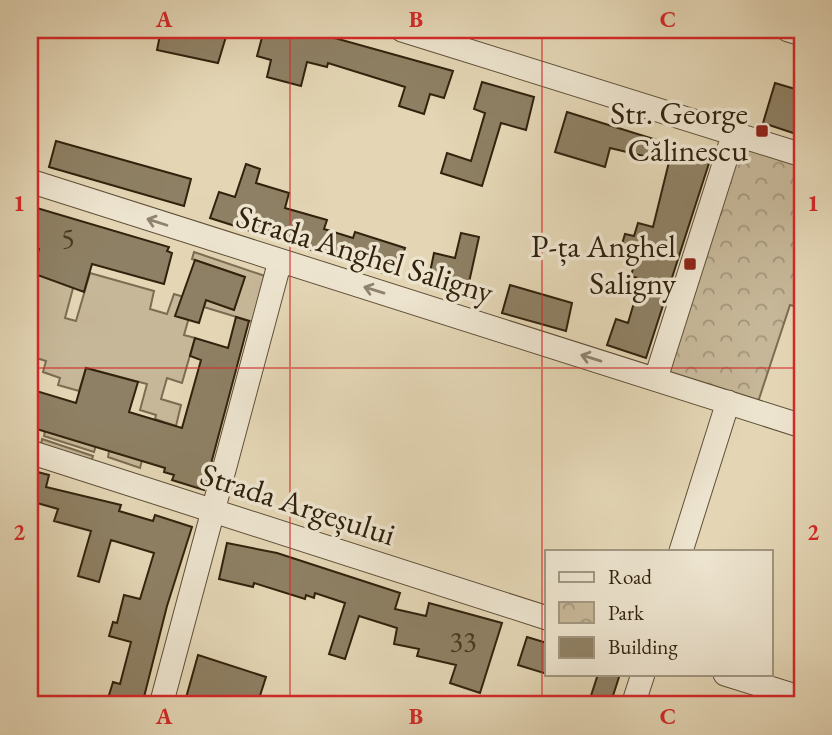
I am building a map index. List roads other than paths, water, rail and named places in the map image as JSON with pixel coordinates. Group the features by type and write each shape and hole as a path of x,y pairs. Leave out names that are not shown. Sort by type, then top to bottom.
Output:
{"street":[{"path":"402,30 802,155"},
{"path":"788,30 802,34"},
{"path":"656,379 734,133"},
{"name":"Strada Anghel Saligny","path":"30,181 802,426"},
{"path":"161,705 280,261"},
{"path":"681,550 728,402"},
{"name":"Strada Argeșului","path":"30,452 545,617"},
{"path":"633,705 642,676"},
{"path":"731,676 802,698"}],"place":[{"name":"Str. George Călinescu","path":"762,131"},
{"name":"P-ța Anghel Saligny","path":"690,264"}]}
